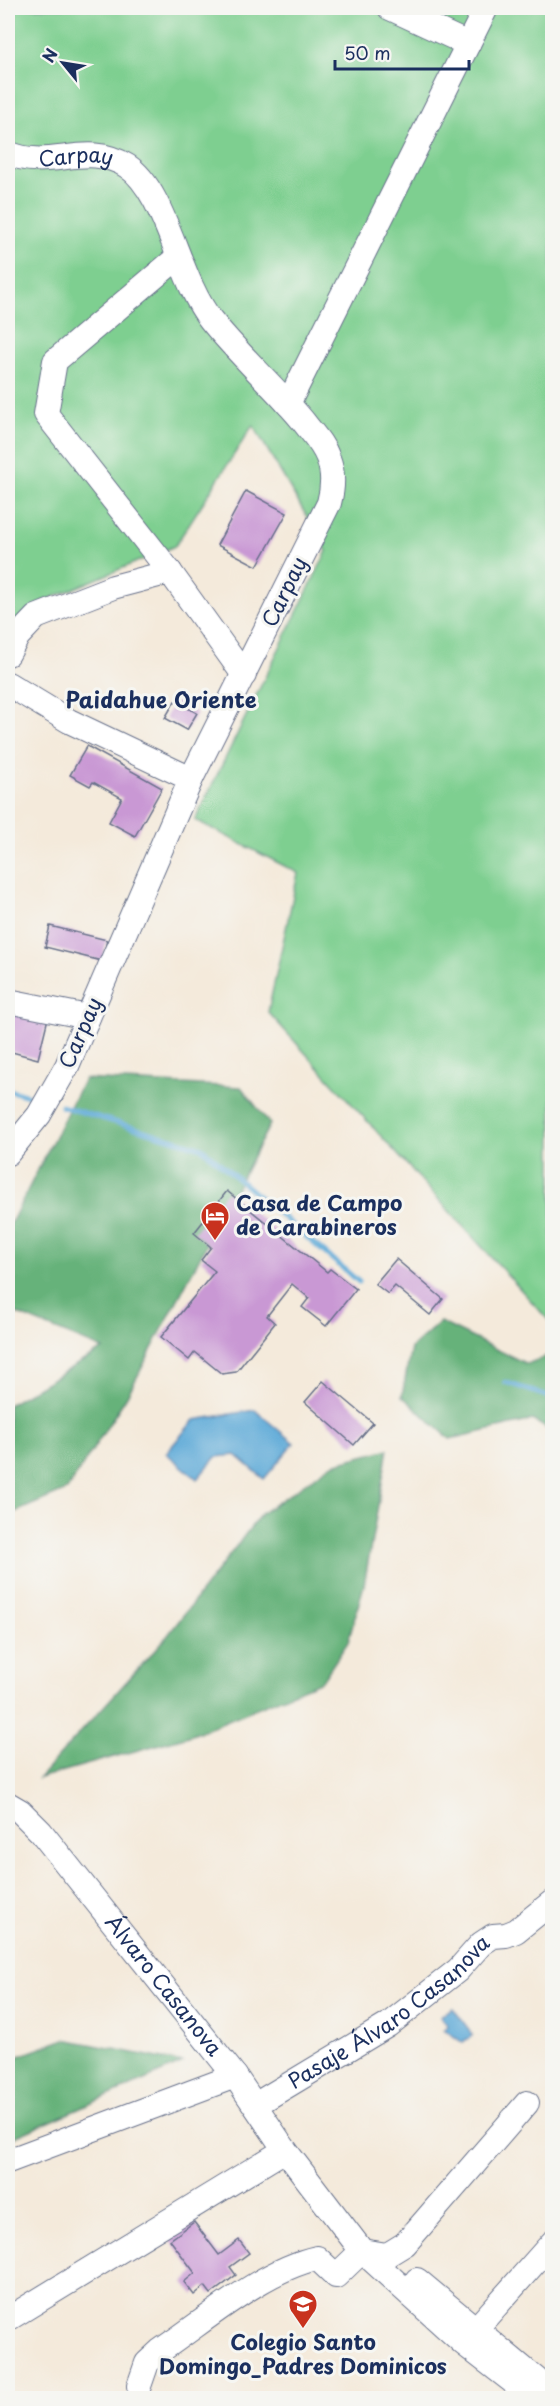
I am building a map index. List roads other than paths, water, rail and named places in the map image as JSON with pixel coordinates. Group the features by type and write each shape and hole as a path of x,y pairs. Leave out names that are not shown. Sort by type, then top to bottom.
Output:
{"street":[{"path":"390,8 468,44"},
{"path":"288,404 486,8"},
{"name":"Carpay","path":"8,153 40,161 94,154 118,160 129,167 147,185 189,286 210,320 288,404 325,449 332,471 332,493 329,503 191,779 68,1066 39,1115 8,1154"},
{"path":"178,257 55,361 46,414 170,572 244,675"},
{"path":"8,654 18,636 36,617 113,587 170,572"},
{"path":"8,684 69,721 191,779"},
{"path":"8,1001 88,1017"},
{"name":"Álvaro Casanova","path":"8,1804 20,1811 41,1832 235,2076 285,2151 362,2251 469,2336 537,2379 550,2398"},
{"name":"Pasaje Álvaro Casanova","path":"255,2105 388,2025 458,1970 481,1944 494,1936 516,1931 552,1902"},
{"path":"8,2161 235,2076"},
{"path":"317,2258 336,2276 362,2251 387,2255 405,2244 527,2103"},
{"path":"8,2319 285,2151"},
{"name":"Álvaro Casanova","path":"307,2180 338,2201 387,2255 534,2398"},
{"path":"139,2386 147,2363 160,2351 285,2268 317,2258 346,2232"},
{"path":"469,2336 552,2243"}],"water":[{"path":"255,1410 294,1443 264,1479 236,1455 216,1457 197,1479 166,1453 194,1420"},
{"path":"453,2008 473,2035 463,2043 444,2029 448,2026 440,2016"}],"waterway":[{"path":"8,1090 32,1097"},
{"path":"61,1106 202,1148 359,1282"},
{"path":"505,1382 552,1398"}],"place":[{"name":"Casa de Campo de Carabineros","path":"215,1242"},
{"name":"Colegio Santo Domingo_Padres Dominicos","path":"303,2330"}],"district":[{"name":"Paidahue Oriente","path":"161,700"}]}
